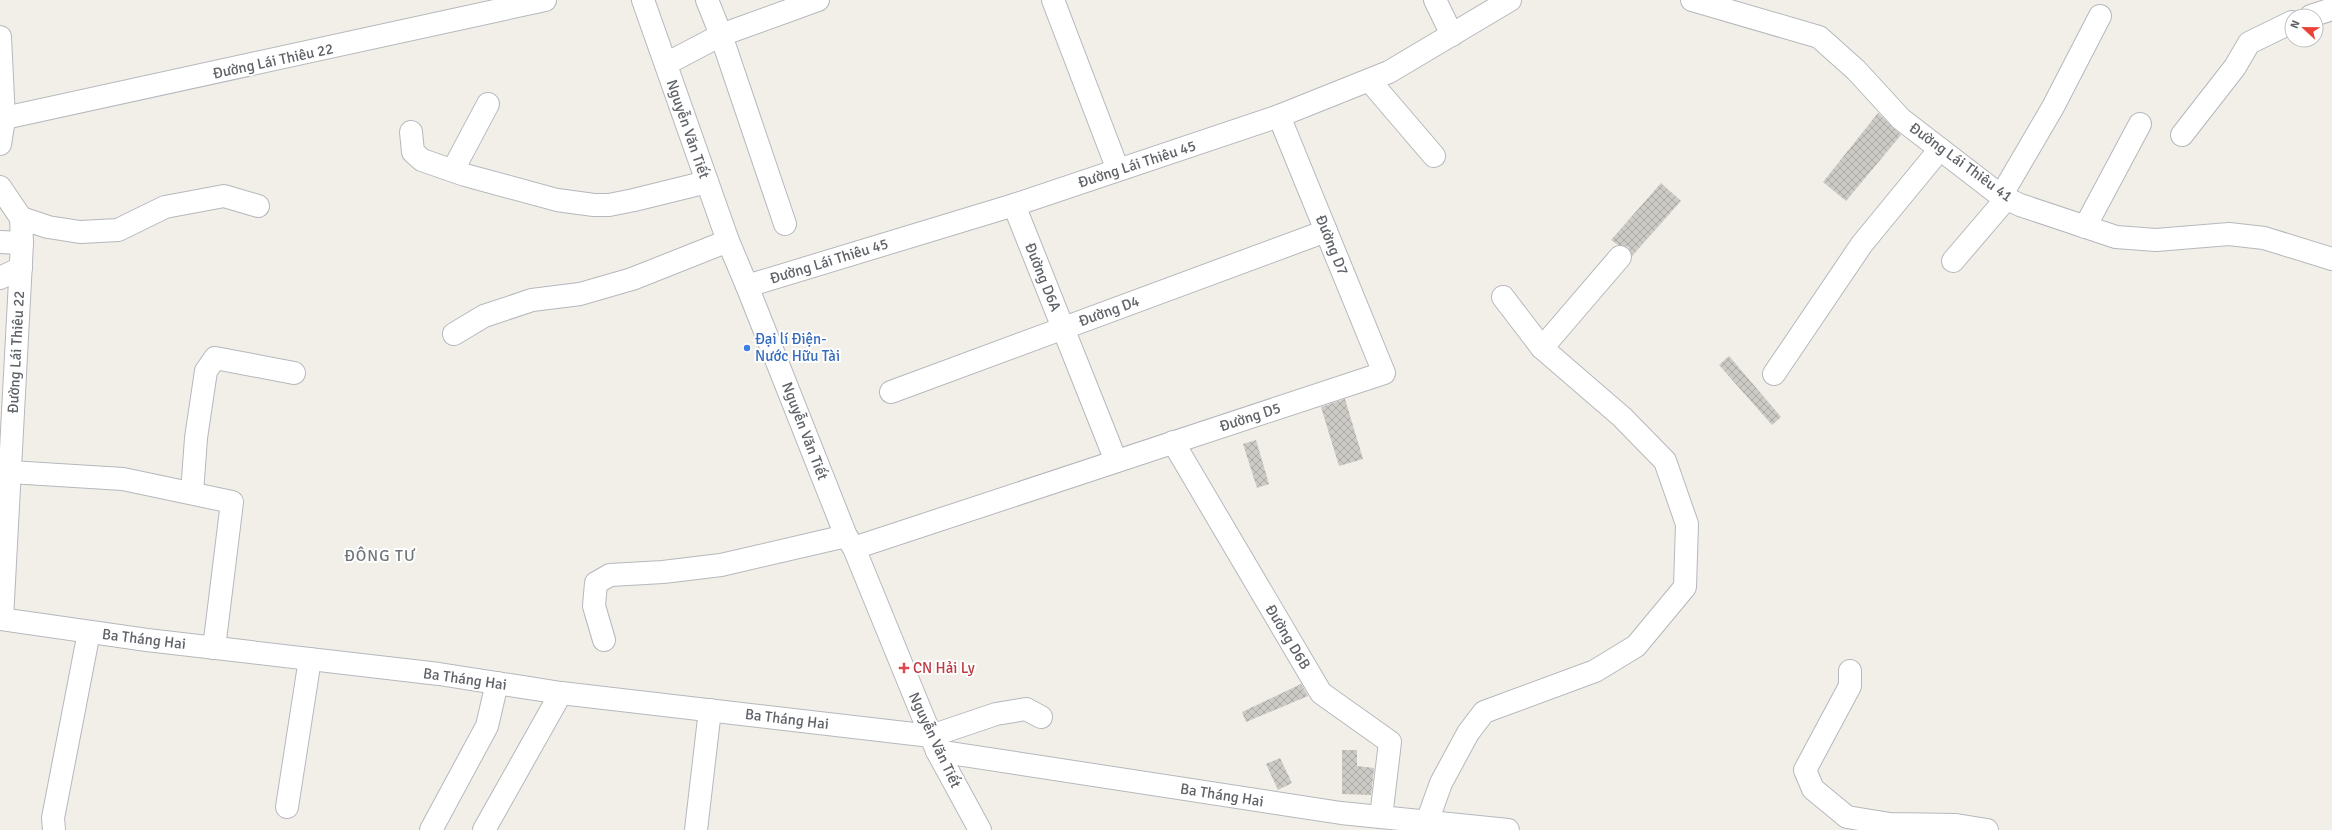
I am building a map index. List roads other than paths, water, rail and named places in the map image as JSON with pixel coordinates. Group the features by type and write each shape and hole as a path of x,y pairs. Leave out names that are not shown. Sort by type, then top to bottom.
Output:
{"street":[{"name":"Đường Lái Thiêu 22","path":"2,119 545,0"},
{"name":"Nguyễn Văn Tiết","path":"644,0 728,241 748,286 850,542 934,743 980,830"},
{"path":"707,0 721,35 785,224"},
{"path":"666,64 721,35 818,0"},
{"path":"1053,0 1118,170"},
{"path":"1435,0 1452,35"},
{"name":"Đường Lái Thiêu 45","path":"748,286 1014,205 1279,116 1389,72 1510,0"},
{"name":"Đường Lái Thiêu 41","path":"1692,0 1819,37 1856,70 1902,118 2003,197 2116,237 2156,240 2229,234 2264,238 2332,259"},
{"path":"1954,261 2003,197 2053,107 2100,16"},
{"path":"2182,135 2235,67 2249,43 2284,26"},
{"path":"0,37 2,119 0,144"},
{"path":"1369,80 1434,156"},
{"path":"453,170 488,104"},
{"name":"Đường D7","path":"1279,116 1384,372"},
{"path":"2085,227 2140,124"},
{"path":"411,132 411,147 416,157 431,164 557,200 594,205 608,205 707,182"},
{"path":"1774,374 1862,244 1940,149"},
{"path":"0,187 21,218 48,227 80,232 118,230 165,207 224,196 258,206"},
{"name":"Đường D6A","path":"1014,205 1116,461"},
{"name":"Đường Lái Thiêu 22","path":"1,619 7,465 21,268 21,218"},
{"name":"Đường D4","path":"891,392 1326,230"},
{"path":"454,334 484,316 532,300 580,294 632,278 728,241"},
{"path":"0,242 22,243"},
{"path":"1542,348 1620,257"},
{"path":"0,278 21,268"},
{"path":"1427,822 1441,782 1468,733 1484,712 1595,671 1636,646 1685,587 1687,524 1665,461 1622,417 1542,348 1503,297"},
{"path":"192,494 196,438 206,371 215,358 294,373"},
{"name":"Đường D5","path":"604,640 594,606 596,583 610,575 663,572 721,565 850,542 1116,461 1384,372"},
{"name":"Đường D6B","path":"1173,442 1322,693 1390,742 1381,818"},
{"path":"7,465 123,479 232,502 214,648"},
{"name":"Ba Tháng Hai","path":"1,619 214,648 497,683 561,693 710,710 934,743 1341,813 1508,830"},
{"path":"54,830 53,818 90,632"},
{"path":"287,807 310,659"},
{"path":"1850,671 1850,686 1805,770 1813,789 1847,817 1890,824 1956,825 1987,830"},
{"path":"431,830 487,726 497,683"},
{"path":"484,830 561,693"},
{"path":"934,743 996,714 1026,709 1041,717"},
{"path":"696,830 710,710"}],"place":[{"name":"Đại lí Điện- Nước Hữu Tài","path":"747,348"},
{"name":"CN Hải Ly","path":"904,668"}],"district":[{"name":"ĐÔNG TƯ","path":"380,555"}]}
